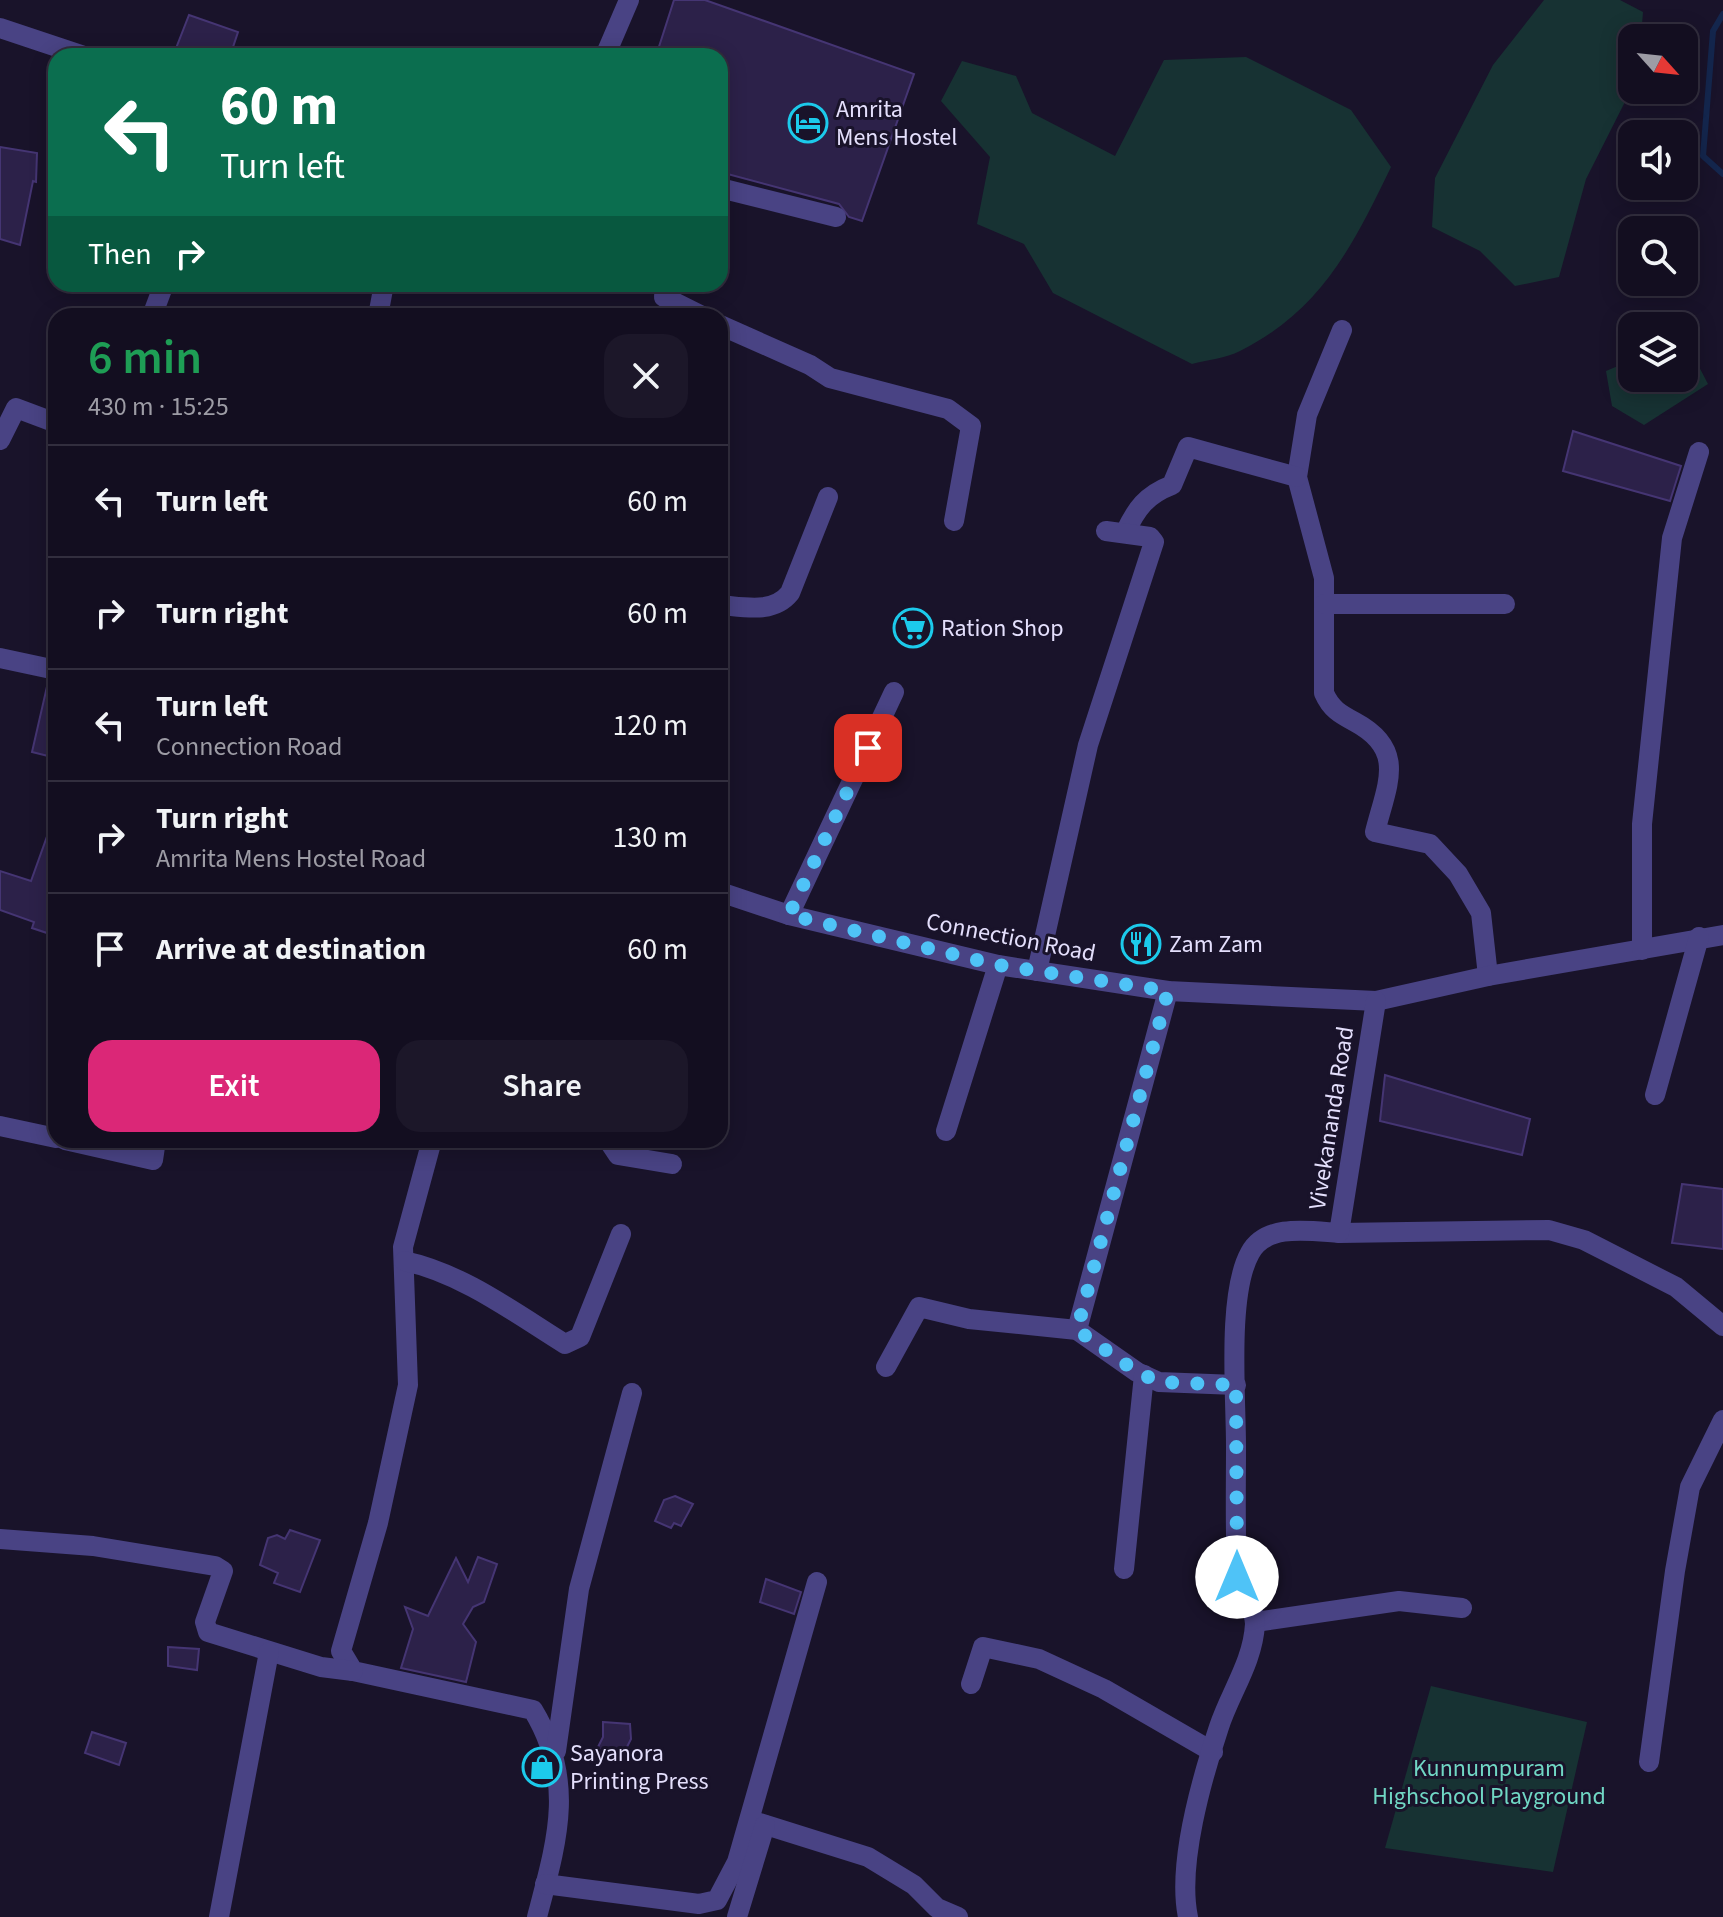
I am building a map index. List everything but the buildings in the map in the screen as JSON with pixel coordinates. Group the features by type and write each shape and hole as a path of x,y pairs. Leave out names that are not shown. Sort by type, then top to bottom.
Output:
{"street":[{"path":"608,48 629,0"},
{"path":"0,28 60,48"},
{"path":"728,190 836,217"},
{"path":"664,292 664,297 686,308"},
{"path":"728,329 810,365 830,378 948,409 971,426 954,521"},
{"path":"1342,330 1307,415 1297,477 1324,578 1324,693 1331,708 1373,732 1388,750 1389,779 1375,832 1430,844 1474,895 1481,913 1488,976"},
{"path":"0,440 16,408 48,420"},
{"path":"1037,971 1064,839 1088,745 1154,542 1150,537 1115,532 1153,492 1172,485 1188,447 1297,477"},
{"path":"1642,950 1642,824 1672,538 1699,452"},
{"path":"728,605 769,608 782,603 790,593 828,497"},
{"path":"1324,604 1505,604"},
{"path":"0,658 48,668"},
{"path":"789,915 894,692"},
{"name":"Connection Road","path":"728,895 789,915 998,965 1168,991 1376,1001 1488,976 1723,935"},
{"path":"1655,1095 1699,937"},
{"path":"946,1131 998,965"},
{"path":"1077,1330 1168,991"},
{"name":"Vivekananda Road","path":"1255,1622 1237,1577 1239,1283 1250,1251 1269,1234 1300,1230 1339,1233 1376,1001"},
{"path":"0,1126 48,1136"},
{"path":"100,1148 153,1160 155,1148"},
{"path":"353,1671 341,1651 378,1523 408,1385 403,1247 430,1148"},
{"path":"613,1148 618,1155 672,1164"},
{"path":"1339,1233 1549,1230 1584,1240 1676,1287 1723,1326"},
{"path":"404,1261 432,1267 565,1344 580,1337 621,1234"},
{"path":"886,1367 919,1307 969,1319 1077,1330 1159,1382 1236,1385"},
{"path":"1124,1569 1144,1375"},
{"path":"555,1755 579,1589 632,1393"},
{"path":"1649,1762 1675,1571 1690,1487 1723,1420"},
{"path":"0,1539 93,1546 215,1566 223,1571 205,1622 208,1632 321,1667 353,1671 533,1710 550,1737 562,1799 537,1917"},
{"path":"737,1917 757,1822 817,1582"},
{"path":"1188,1917 1183,1894 1187,1858 1219,1726 1242,1679 1255,1622 1399,1601 1462,1608"},
{"path":"971,1684 983,1647 1039,1659 1104,1689 1213,1752"},
{"path":"219,1917 269,1652"},
{"path":"545,1884 699,1904 717,1900 757,1822"},
{"path":"757,1822 868,1857 914,1885 937,1908 958,1917"}],"green space":[{"path":"1544,0 1620,0 1643,12 1642,24 1618,24 1618,104 1624,104 1586,179 1559,277 1515,286 1480,251 1432,227 1435,178 1493,65"},
{"path":"1246,57 1351,110 1391,167 1363,223 1332,273 1293,316 1268,335 1235,353 1192,364 1053,293 1024,244 977,224 990,157 941,101 962,61 1016,76 1032,113 1115,156 1164,60"},
{"path":"1698,365 1708,384 1698,390"},
{"path":"1618,366 1618,392 1696,392 1644,425 1612,406 1606,371"},
{"name":"Kunnumpuram Highschool Playground","path":"1431,1686 1587,1722 1553,1872 1385,1848"}],"waterway":[{"path":"1723,14 1713,31 1703,156 1723,174"}],"place":[{"name":"Amrita Mens Hostel","path":"808,123"},
{"name":"Ration Shop","path":"913,628"},
{"name":"Zam Zam","path":"1141,944"},
{"name":"Sayanora Printing Press","path":"542,1767"}],"route":[{"path":"868,748 789,915 998,965 1168,991 1077,1330 1137,1372 1159,1382 1236,1385 1237,1577"}]}
